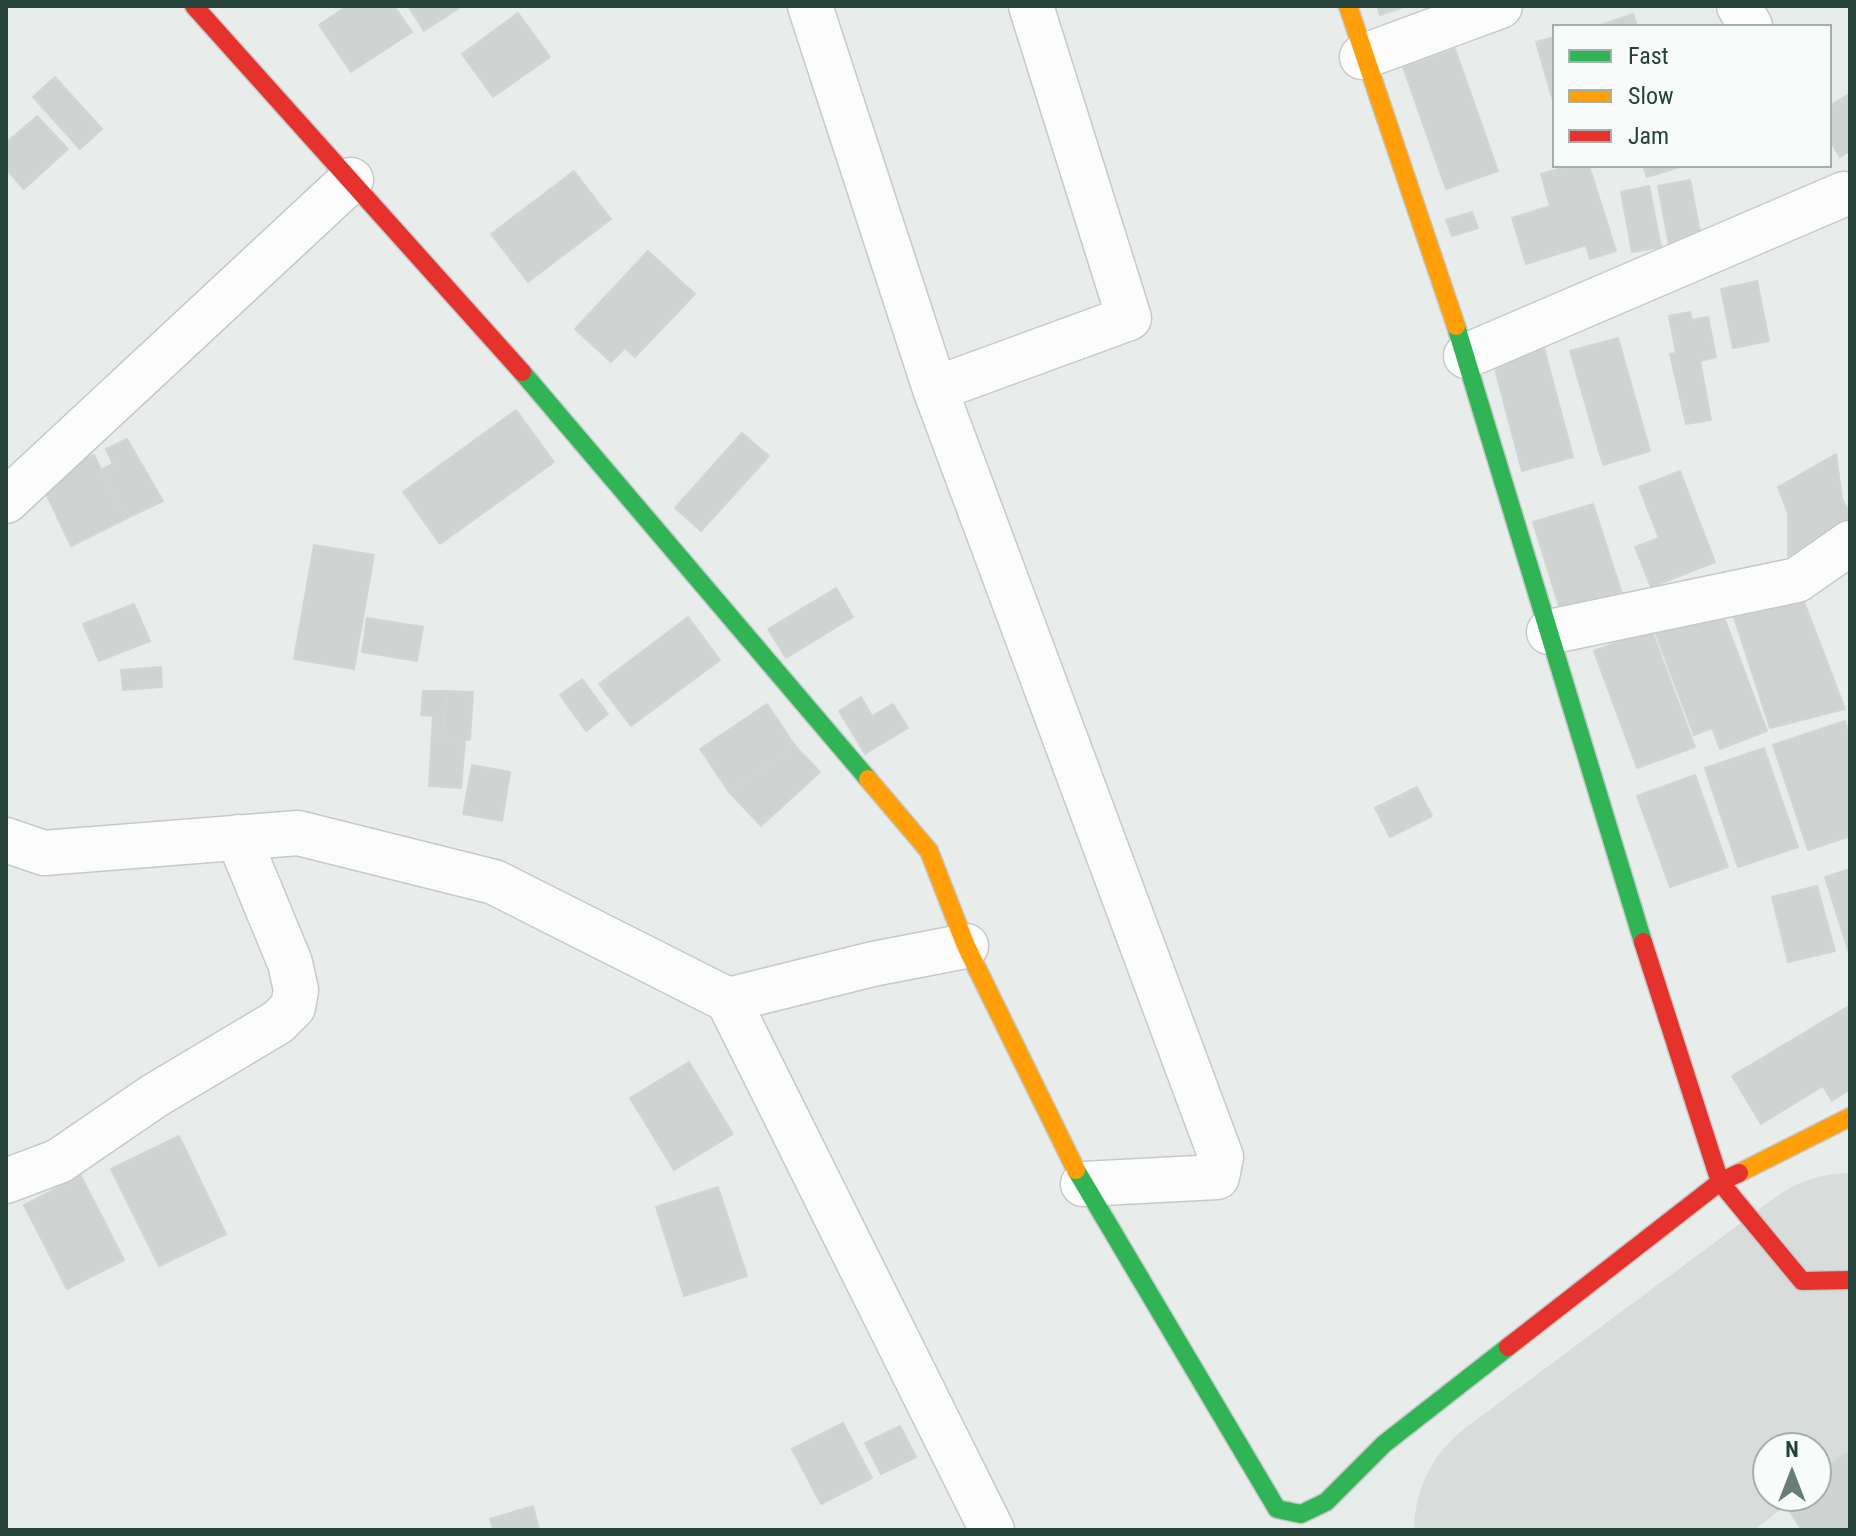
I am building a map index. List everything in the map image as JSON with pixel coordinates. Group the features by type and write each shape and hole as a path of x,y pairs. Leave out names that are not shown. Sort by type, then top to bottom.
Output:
{"street":[{"path":"194,6 501,347 929,851 966,946 1083,1184 1277,1509 1301,1514 1326,1502 1384,1444 1720,1182 1850,1117"},
{"path":"810,6 935,389 1221,1157 1217,1177 1083,1184"},
{"path":"935,389 1129,318 1031,6"},
{"path":"1348,6 1362,57 1466,356 1595,791 1720,1182 1802,1281 1850,1280"},
{"path":"1362,57 1500,6"},
{"path":"1739,6 1749,24"},
{"path":"6,501 351,180"},
{"path":"1466,356 1841,191"},
{"path":"1549,632 1797,580 1850,543"},
{"path":"6,840 44,853 298,833 494,882 728,1000 992,1530"},
{"path":"6,1181 59,1161 154,1096 278,1022 293,1007 296,990 290,963 238,837"},
{"path":"728,1000 873,964 966,946"}],"shaded area":[{"path":"1850,1216 1850,1437 1832,1451 1832,1432 1752,1432 1752,1512 1729,1530 1416,1530"}],"building":[{"path":"347,6 394,6 412,32 351,72 319,25"},
{"path":"408,6 462,6 424,31"},
{"path":"1377,6 1407,6 1380,15"},
{"path":"518,13 550,57 493,97 462,54"},
{"path":"1633,14 1636,24 1604,24"},
{"path":"1552,38 1552,97 1536,42"},
{"path":"1455,49 1498,171 1446,189 1403,67"},
{"path":"55,77 102,129 80,149 33,97"},
{"path":"1850,93 1850,151 1840,157 1832,144 1832,105"},
{"path":"37,116 68,149 24,189 6,169 6,143"},
{"path":"1561,168 1590,168 1616,251 1590,259 1586,245 1526,264 1512,218 1550,206 1541,174"},
{"path":"1644,168 1676,168 1647,177"},
{"path":"574,171 611,219 528,282 491,234"},
{"path":"1690,180 1701,237 1669,244 1658,186"},
{"path":"1649,186 1661,247 1632,252 1621,192"},
{"path":"1472,212 1478,228 1452,236 1446,220"},
{"path":"648,251 695,294 635,357 625,348 611,362 575,329"},
{"path":"1757,281 1769,341 1733,348 1721,289"},
{"path":"1690,312 1692,320 1708,317 1716,357 1700,361 1711,420 1686,424 1670,354 1676,353 1669,316"},
{"path":"1618,338 1650,451 1603,465 1570,351"},
{"path":"1542,341 1573,457 1522,471 1491,354"},
{"path":"516,410 554,462 440,544 403,492"},
{"path":"742,433 769,456 701,531 675,508"},
{"path":"127,439 163,501 125,519 101,470 113,464 106,449"},
{"path":"1836,454 1842,499 1850,512 1850,521 1788,556 1788,513 1778,487"},
{"path":"94,455 125,519 71,546 40,481"},
{"path":"1680,471 1715,562 1651,587 1635,547 1659,538 1639,487"},
{"path":"1593,504 1625,603 1564,622 1533,522"},
{"path":"314,545 374,555 354,669 294,659"},
{"path":"836,588 853,617 786,658 768,629"},
{"path":"1801,594 1845,709 1770,728 1732,611"},
{"path":"134,604 150,641 99,661 83,624"},
{"path":"1719,604 1767,731 1720,749 1712,728 1694,735 1654,629"},
{"path":"688,617 720,660 631,726 599,684"},
{"path":"367,618 423,627 417,661 362,652"},
{"path":"1651,629 1695,747 1637,768 1594,651"},
{"path":"161,667 162,687 123,690 121,670"},
{"path":"582,679 608,714 586,731 560,695"},
{"path":"423,691 448,691 442,739 465,740 461,788 429,786 433,716 421,715"},
{"path":"448,691 473,692 470,740 442,739"},
{"path":"861,697 872,716 893,704 908,728 865,754 839,711"},
{"path":"767,704 796,747 729,792 700,749"},
{"path":"1845,721 1850,737 1850,836 1808,850 1773,745"},
{"path":"796,747 820,772 761,826 729,792"},
{"path":"1764,748 1798,847 1738,867 1705,768"},
{"path":"472,765 510,772 502,821 463,814"},
{"path":"1695,775 1728,867 1670,887 1637,796"},
{"path":"1417,787 1432,816 1390,837 1375,808"},
{"path":"1850,869 1850,956 1825,877"},
{"path":"1817,886 1835,951 1788,962 1772,897"},
{"path":"1847,1007 1850,1012 1850,1089 1832,1101 1823,1086 1761,1124 1732,1076"},
{"path":"689,1062 733,1134 674,1170 630,1098"},
{"path":"179,1136 226,1234 159,1266 111,1169"},
{"path":"81,1176 124,1260 67,1289 24,1205"},
{"path":"718,1187 747,1276 684,1296 656,1207"},
{"path":"843,1423 872,1478 821,1504 792,1449"},
{"path":"900,1426 916,1457 881,1474 865,1443"},
{"path":"1850,1451 1850,1530 1802,1530 1790,1512 1832,1512 1832,1464"},
{"path":"533,1506 539,1530 493,1530 490,1519"}],"runway":[{"path":"1541,1530 1850,1300"}],"traffic: fast":[{"path":"1456,326 1643,942"},
{"path":"522,372 868,779"},
{"path":"1076,1170 1277,1509 1301,1514 1326,1502 1384,1444 1508,1347"}],"traffic: slow":[{"path":"1348,6 1456,326"},
{"path":"868,779 929,851 966,946 1076,1170"},
{"path":"1739,1173 1850,1117"}],"traffic: jam":[{"path":"194,6 522,372"},
{"path":"1643,942 1720,1182 1739,1173"},
{"path":"1508,1347 1720,1182 1802,1281 1850,1280"}]}
